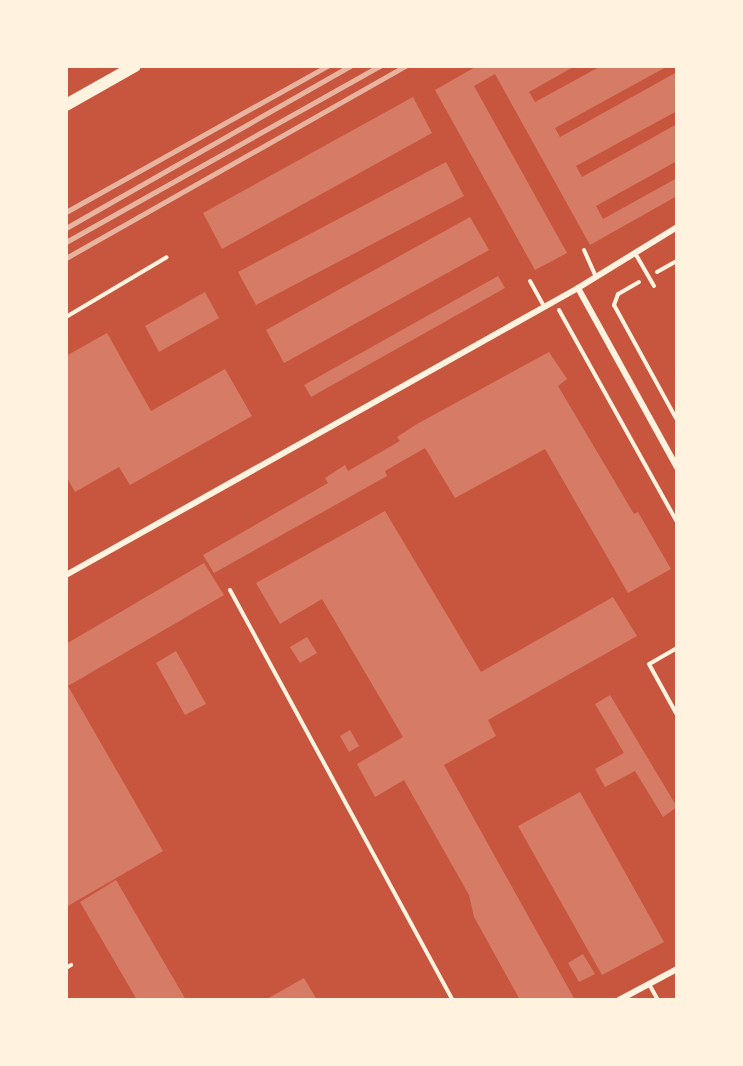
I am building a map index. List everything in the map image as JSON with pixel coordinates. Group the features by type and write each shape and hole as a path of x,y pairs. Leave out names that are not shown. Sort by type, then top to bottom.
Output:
{"main road":[{"path":"66,105 135,66"}],"street":[{"path":"66,575 578,288 677,227"},
{"path":"578,288 677,467"},
{"path":"619,1000 677,969"}],"lane":[{"path":"584,250 596,277"},
{"path":"635,253 654,286"},
{"path":"66,317 167,258"},
{"path":"530,281 544,306"},
{"path":"230,590 453,1000"},
{"path":"677,648 649,664 677,715"},
{"path":"649,984 658,1000"}],"path":[{"path":"677,261 618,294 615,305 677,420"},
{"path":"554,301 677,522"}],"building":[{"path":"477,66 575,66 529,92 535,102 601,66 668,66 555,128 560,137 677,72 677,111 576,166 582,177 677,124 677,161 596,206 603,219 677,178 677,196 590,245 495,74 474,86 567,253 535,270 435,90"},
{"path":"413,97 432,133 222,249 203,213"},
{"path":"446,162 464,196 256,305 238,272"},
{"path":"470,217 489,250 284,363 266,330"},
{"path":"498,276 505,288 311,397 304,385"},
{"path":"205,292 219,318 159,352 145,326"},
{"path":"107,333 151,411 225,369 252,416 130,485 119,467 75,492 66,476 66,356"},
{"path":"549,352 567,379 558,386 634,514 638,512 671,569 628,593 545,449 455,498 425,448 385,471 387,476 214,573 203,555 328,483 325,478 345,465 348,471 400,441 397,437 417,424"},
{"path":"385,511 481,672 613,597 637,636 488,720 496,736 444,765 575,1000 520,1000 474,917 469,895 404,780 375,797 357,764 403,737 322,599 280,624 256,583"},
{"path":"204,563 224,595 68,686 163,851 66,907 66,644"},
{"path":"307,637 317,653 300,663 290,647"},
{"path":"176,651 206,704 185,715 156,663"},
{"path":"610,695 677,807 663,817 635,771 605,787 595,769 624,753 595,704"},
{"path":"350,730 359,746 349,752 340,736"},
{"path":"580,792 664,942 602,975 518,826"},
{"path":"116,880 186,1000 137,1000 80,902"},
{"path":"583,954 595,974 579,982 568,963"},
{"path":"304,978 317,1000 265,1000"}],"railway":[{"path":"66,212 327,66"},
{"path":"66,228 350,66"},
{"path":"66,242 380,66"},
{"path":"66,258 406,66"}]}
